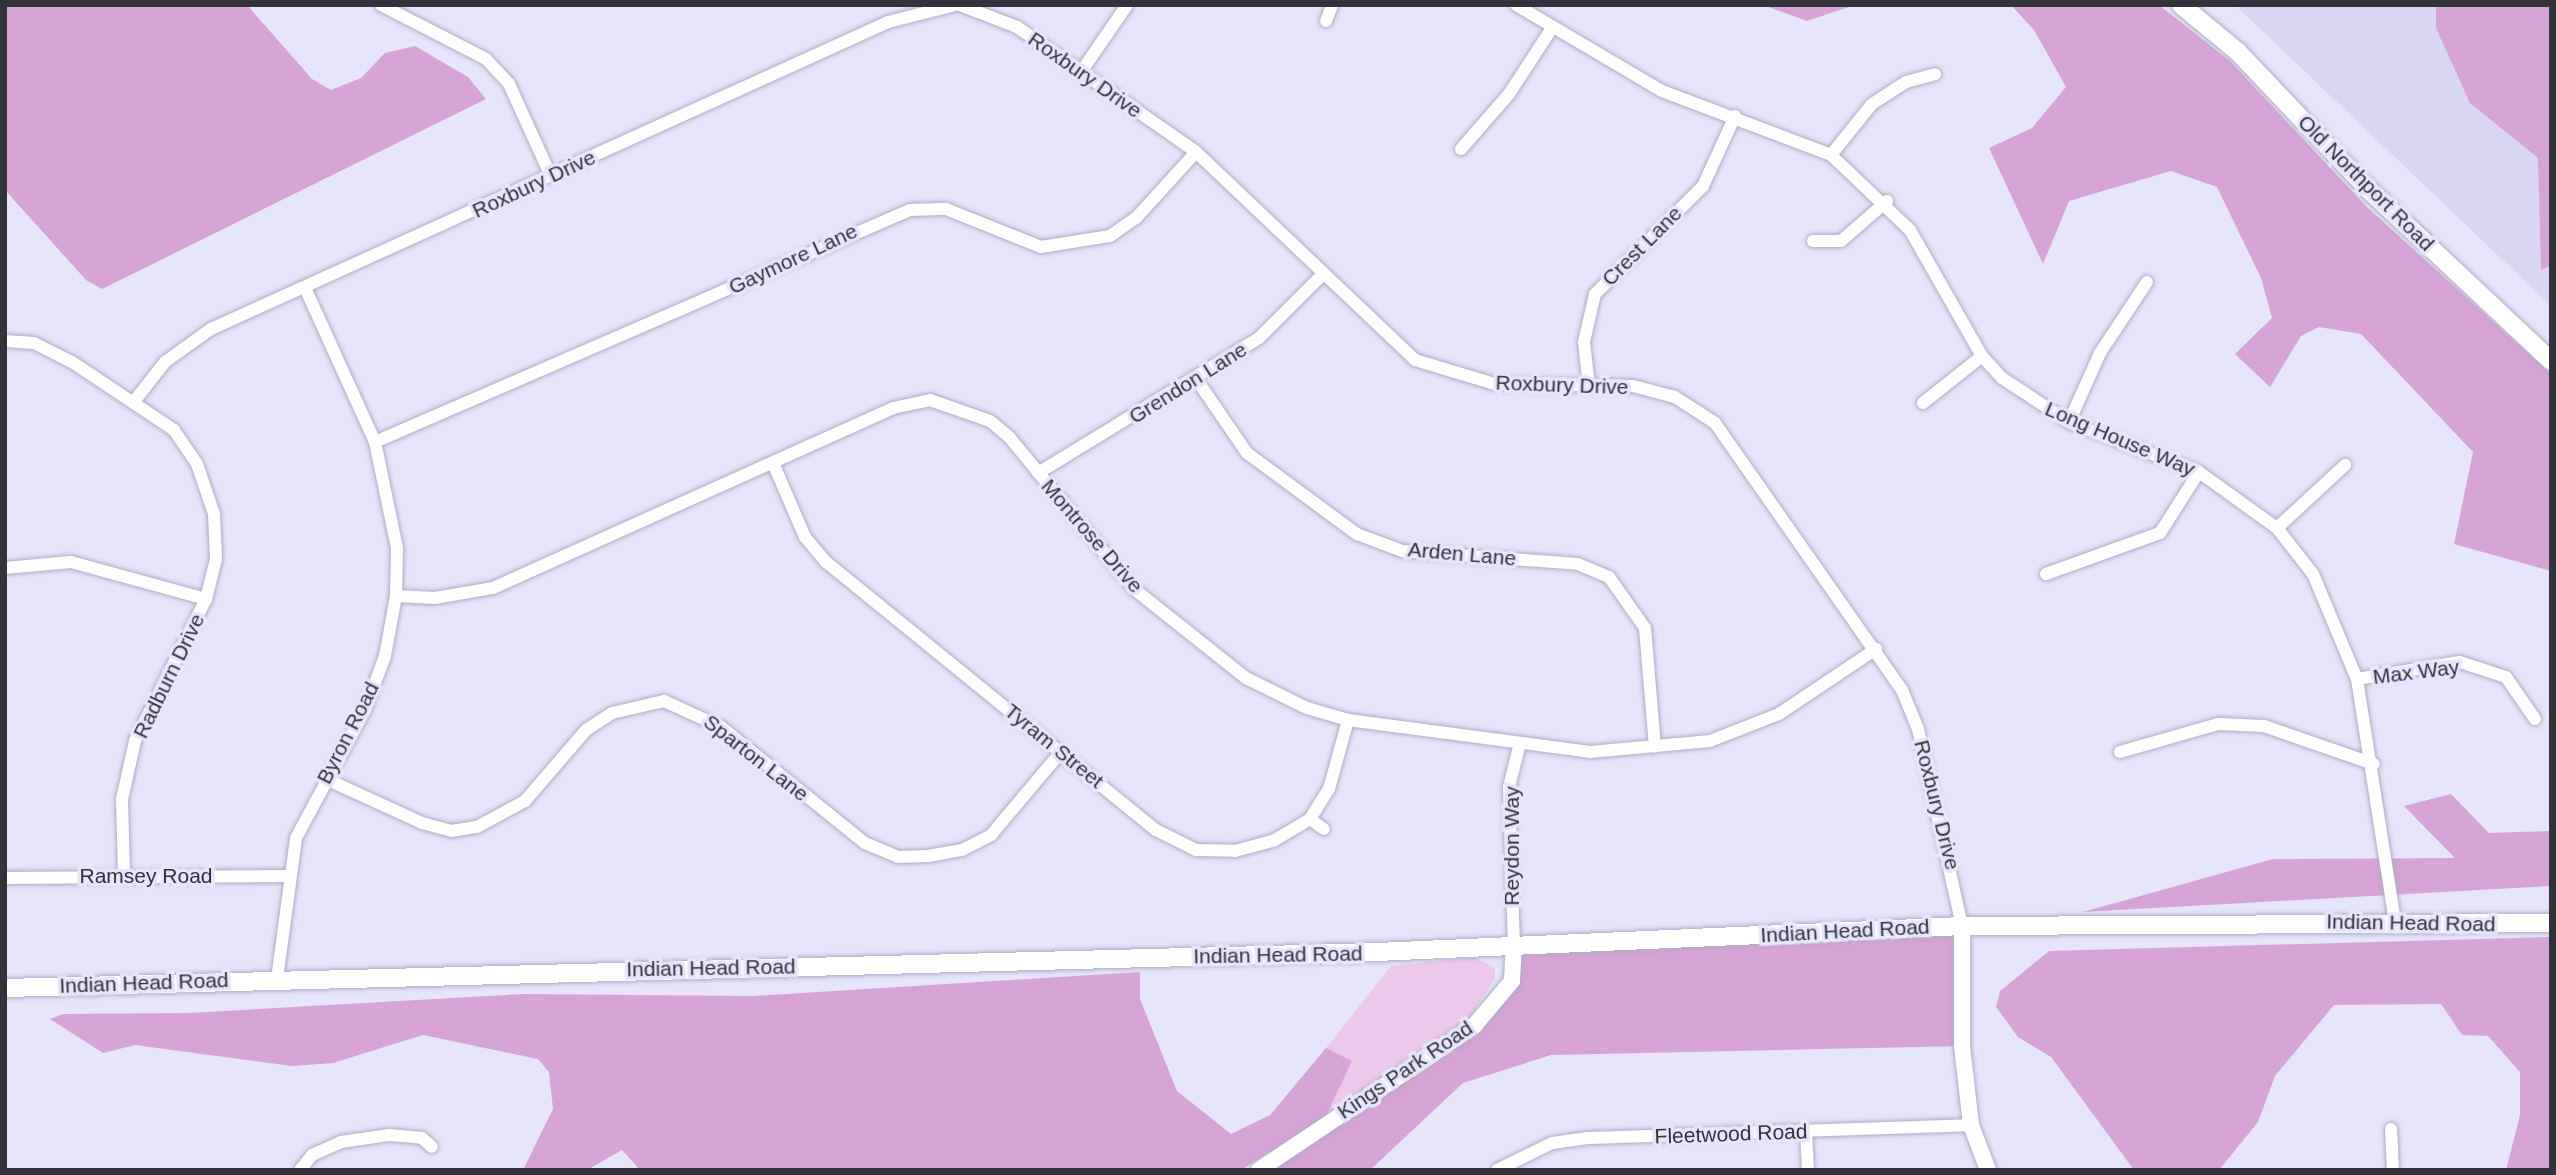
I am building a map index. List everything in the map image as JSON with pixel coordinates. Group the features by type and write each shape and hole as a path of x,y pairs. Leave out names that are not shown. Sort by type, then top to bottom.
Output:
{"main road":[{"name":"Old Northport Road","path":"2181,5 2238,52 2368,189 2551,361"},
{"name":"Indian Head Road","path":"5,988 1514,946 1962,926 2551,923"}],"street":[{"path":"381,5 486,59 509,84 551,176"},
{"name":"Roxbury Drive","path":"136,399 165,362 211,329 306,290 888,22 958,5 1017,27 1196,152 1415,360 1494,384 1633,386 1675,397 1714,423 1876,649 1918,729 1962,926"},
{"path":"1081,72 1127,5"},
{"path":"1326,21 1332,5"},
{"name":"Long House Way","path":"1516,5 1662,92 1735,116 1831,155 1887,201 1927,255 1982,356 2025,396 2069,422 2199,472 2277,528 2313,574 2357,679 2374,764 2395,923"},
{"path":"1461,149 1509,94 1552,28"},
{"path":"1831,155 1872,104 1906,82 1935,74"},
{"name":"Crest Lane","path":"1589,387 1584,342 1595,294 1703,186 1735,116"},
{"name":"Gaymore Lane","path":"375,443 911,210 946,209 1041,247 1110,236 1136,218 1196,152"},
{"path":"1813,241 1842,241 1887,201"},
{"name":"Grendon Lane","path":"1038,473 1197,380 1259,338 1323,274"},
{"path":"2069,422 2100,354 2147,282"},
{"name":"Byron Road","path":"277,979 287,876 296,838 365,710 385,656 396,596 397,548 375,443 306,290"},
{"name":"Radburn Drive","path":"5,341 34,343 136,399 174,430 197,464 214,514 216,559 206,600 135,741 122,799 124,875"},
{"path":"1923,403 1982,356"},
{"name":"Arden Lane","path":"1197,380 1247,453 1357,534 1402,551 1578,564 1609,577 1645,628 1655,747"},
{"name":"Montrose Drive","path":"396,596 435,598 493,588 893,408 930,400 990,421 1038,473 1134,589 1226,662 1307,708 1348,720 1519,747 1655,747 1744,732 1876,649"},
{"name":"Tyram Street","path":"773,463 805,537 826,562 1156,830 1196,850 1248,848 1310,818"},
{"path":"2277,528 2345,465"},
{"path":"2046,574 2160,533 2199,472"},
{"path":"5,568 71,562 206,600"},
{"name":"Max Way","path":"2357,679 2460,662 2506,677 2535,719"},
{"name":"Sparton Lane","path":"326,779 422,823 451,831 477,827 525,801 586,730 612,713 664,701 721,727 865,843 898,857 928,856 962,850 991,835 1061,752"},
{"path":"1324,829 1310,818 1329,789 1348,720"},
{"path":"2120,752 2218,724 2264,726 2374,764"},
{"name":"Reydon Way","path":"1514,946 1509,787 1519,747"},
{"name":"Ramsey Road","path":"5,878 124,875 287,876"},
{"path":"1962,926 1962,1046 1972,1125 1987,1170"},
{"name":"Kings Park Road","path":"1259,1170 1474,1026 1512,981 1514,946"},
{"name":"Fleetwood Road","path":"1496,1170 1552,1143 1588,1138 1972,1125"},
{"path":"2391,1129 2393,1170"},
{"path":"1806,1132 1808,1170"},
{"path":"300,1170 312,1155 341,1142 389,1135 422,1138 432,1147"}],"shaded area":[{"path":"5,5 247,5 312,79 331,90 361,78 385,53 415,46 468,77 486,99 102,289 86,280 5,190"},
{"path":"1763,5 1855,5 1807,21"},
{"path":"2011,5 2159,5 2230,61 2368,208 2551,374 2551,571 2454,544 2473,452 2361,334 2319,327 2301,336 2270,387 2235,354 2272,318 2261,278 2217,187 2171,171 2069,201 2043,264 1989,148 2032,128 2066,87 2034,30"},
{"path":"2235,5 2551,5 2551,306"},
{"path":"2436,5 2551,5 2551,265 2541,270 2538,158 2470,103 2436,28"},
{"path":"2451,794 2489,833 2551,831 2551,886 2083,912 2273,859 2455,858 2404,806"},
{"path":"1962,926 1962,1046 1551,1055 1463,1083 1370,1170 1259,1170 1497,1001 1514,946"},
{"path":"2551,937 2551,1170 2506,1170 2520,1115 2520,1072 2488,1036 2462,1035 2441,1004 2334,1005 2275,1076 2258,1122 2219,1170 2134,1170 2051,1057 2018,1037 1996,1007 2000,991 2049,951"},
{"path":"1474,957 1495,968 1495,978 1470,1017 1326,1116 1352,1061 1326,1048 1391,966"},
{"path":"1140,972 1140,999 1177,1091 1231,1134 1270,1115 1326,1048 1352,1061 1326,1116 1241,1170 640,1170 622,1150 587,1170 523,1170 553,1109 549,1072 538,1059 423,1035 333,1063 292,1066 135,1045 103,1053 50,1019 63,1014 189,1013 521,994 753,996"}]}
